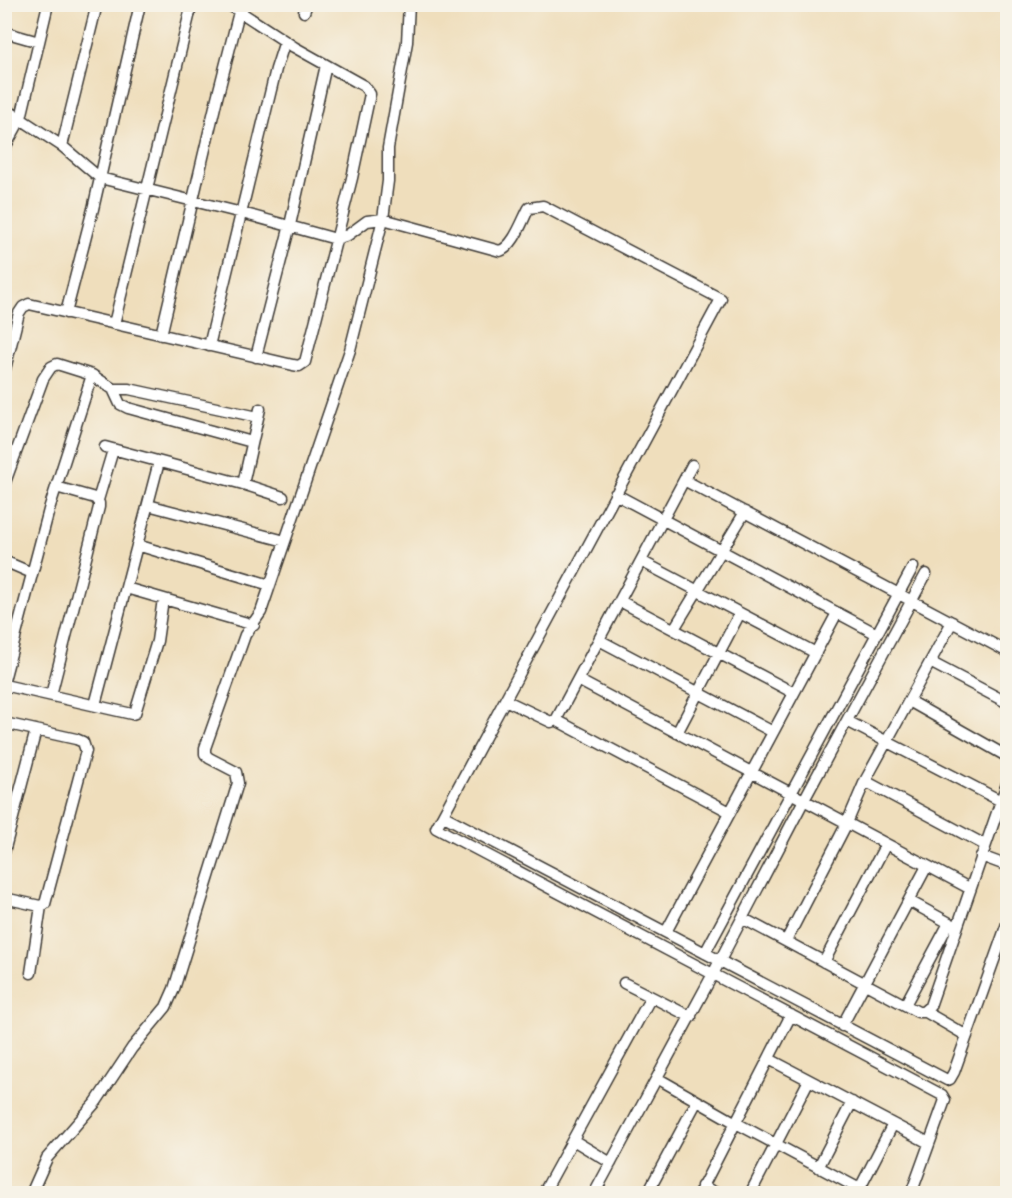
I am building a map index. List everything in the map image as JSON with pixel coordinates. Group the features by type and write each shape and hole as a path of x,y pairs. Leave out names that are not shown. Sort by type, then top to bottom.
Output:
{"street":[{"path":"4,149 21,118 48,4"},
{"path":"62,146 97,4"},
{"path":"66,313 140,4"},
{"path":"114,324 192,4"},
{"path":"4,373 20,313 23,307 33,304 256,357 299,366 305,362 370,94 364,86 285,41 228,4"},
{"path":"31,1194 47,1158 96,1102 132,1048 166,1007 174,988 238,783 236,772 209,758 205,754 205,748 245,635 261,612 350,350 382,219 388,181 388,148 407,42 409,4"},
{"path":"161,335 239,12"},
{"path":"4,32 39,42"},
{"path":"209,346 276,69 285,41"},
{"path":"256,357 290,225 326,65"},
{"path":"4,108 62,146 100,178 336,238 348,235 367,221 382,219 500,251 510,244 529,208 543,206 721,299 436,828 942,1095 945,1100 911,1194"},
{"path":"4,485 43,379 57,364 92,375 113,389 120,404 128,408 252,442"},
{"path":"92,375 56,487 4,682 132,714 138,709 157,641 163,599"},
{"path":"113,389 129,389 259,413 243,484"},
{"path":"51,694 99,507 98,500 109,448 283,497"},
{"path":"95,705 159,462"},
{"path":"505,700 551,722 556,720 692,465"},
{"path":"684,480 1008,652"},
{"path":"56,487 98,500"},
{"path":"615,494 877,634"},
{"path":"147,505 285,541"},
{"path":"674,629 745,512"},
{"path":"137,545 270,585"},
{"path":"4,561 32,573"},
{"path":"641,561 816,653"},
{"path":"705,953 913,567"},
{"path":"594,1194 691,1017 926,574"},
{"path":"126,588 254,625"},
{"path":"620,601 794,693"},
{"path":"677,733 740,613"},
{"path":"666,932 837,614"},
{"path":"786,941 847,824 865,781 952,622"},
{"path":"599,640 773,732"},
{"path":"930,662 1008,704"},
{"path":"578,680 969,888"},
{"path":"909,701 1008,757"},
{"path":"556,720 730,812"},
{"path":"847,721 1000,801"},
{"path":"4,723 83,742 86,751 49,891 45,903 41,906 31,973"},
{"path":"4,852 36,730"},
{"path":"865,781 1008,866"},
{"path":"742,918 918,1012 924,1011 930,1005 953,925 1008,782"},
{"path":"444,816 946,1080 954,1072 1008,921"},
{"path":"824,962 886,844"},
{"path":"842,1026 927,866"},
{"path":"4,898 41,906"},
{"path":"909,901 953,925"},
{"path":"905,1005 953,925"},
{"path":"624,983 691,1017"},
{"path":"543,1194 651,997"},
{"path":"924,1011 967,1036"},
{"path":"718,1194 700,1190 791,1015"},
{"path":"769,1059 929,1143"},
{"path":"657,1078 736,1124 864,1191 893,1124"},
{"path":"750,1194 809,1080"},
{"path":"647,1194 697,1101"},
{"path":"819,1167 852,1102"},
{"path":"573,1140 611,1163"}]}
